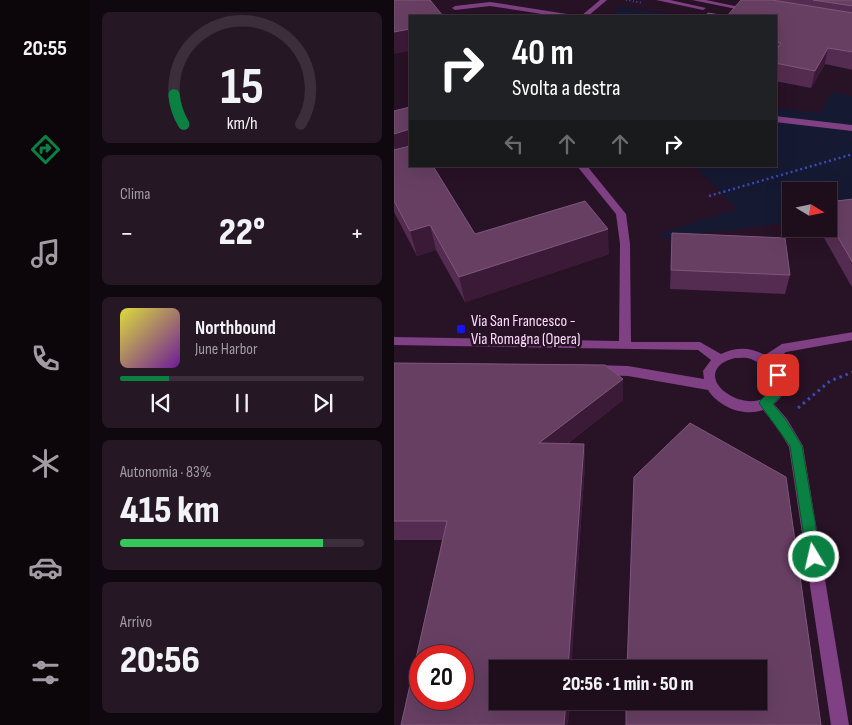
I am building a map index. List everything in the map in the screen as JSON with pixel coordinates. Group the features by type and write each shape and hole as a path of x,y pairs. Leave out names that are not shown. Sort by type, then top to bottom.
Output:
{"street":[{"path":"585,15 604,0"},
{"path":"659,0 742,15"},
{"path":"695,0 764,12"},
{"path":"456,8 490,4 561,15"},
{"path":"777,119 852,128"},
{"path":"583,167 620,214 625,244 625,346"},
{"path":"767,361 782,348 852,336"},
{"path":"394,341 700,346 719,359"},
{"path":"734,353 744,353 755,355 767,361 778,375 780,385 777,394 765,403 747,407 734,405 723,400 710,385 708,376 710,368 719,359 734,353"},
{"path":"579,370 628,371 710,385"},
{"path":"765,403 782,423 796,446 840,725"}],"path":[{"path":"709,196 852,154"},
{"path":"782,423 832,378 842,373 852,372"}],"shaded area":[{"path":"621,6 674,15 611,15"},
{"path":"831,92 852,96 852,213 837,216 837,182 782,182 782,223 663,239 660,233 737,209 696,167 777,167 777,108 821,113"}],"building":[{"path":"394,0 430,0 442,15 409,15 409,29 394,32"},
{"path":"741,0 772,0 853,13 853,52 828,48 815,71 777,63 777,49 781,43 777,42 777,15 728,15"},
{"path":"813,0 853,0 853,6"},
{"path":"409,107 409,129 394,134 394,111"},
{"path":"409,146 409,167 434,167 475,234 585,201 608,229 459,277 430,225 410,231 394,201 394,150"},
{"path":"853,199 853,263 837,235 837,201"},
{"path":"672,233 785,238 790,275 671,270"},
{"path":"394,363 605,365 623,379 539,443 584,444 569,660 489,660 489,710 565,710 564,725 401,725 409,690 409,710 474,710 474,645 419,645 447,521 394,521"},
{"path":"690,423 786,477 821,725 626,725 626,710 767,710 767,660 627,660 634,477"}],"place":[{"name":"Via San Francesco - Via Romagna (Opera)","path":"461,329"}],"route":[{"path":"778,375 780,385 777,394 765,403 782,423 796,446 814,557"}]}
